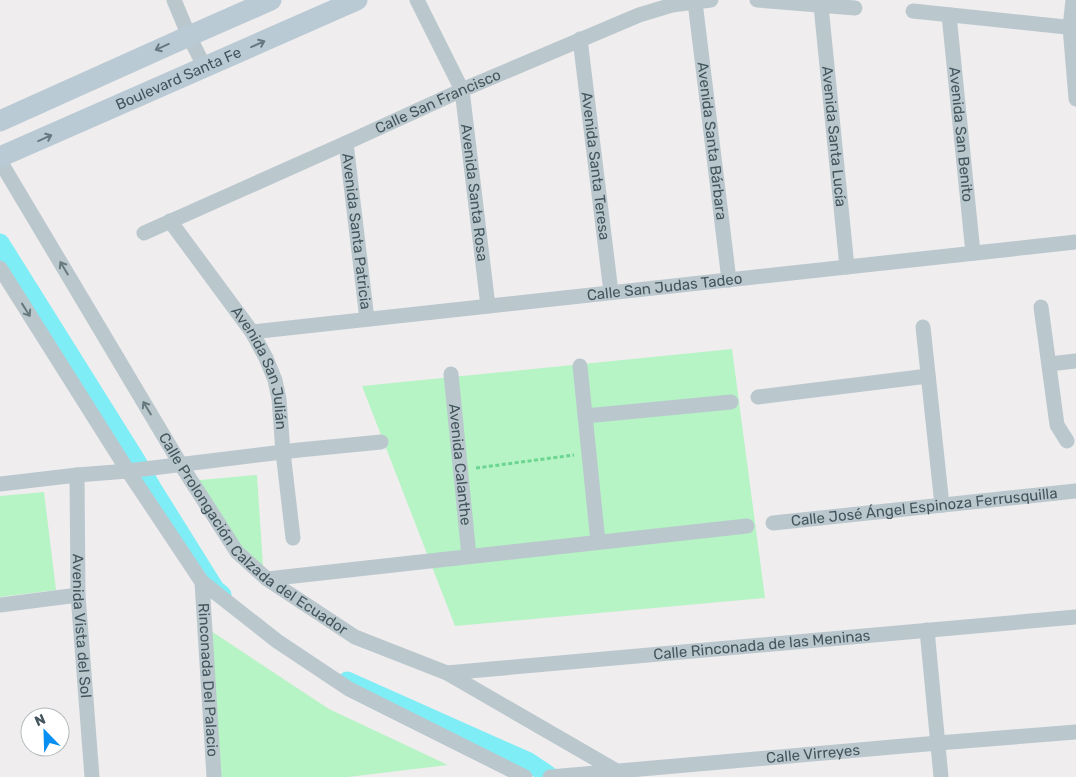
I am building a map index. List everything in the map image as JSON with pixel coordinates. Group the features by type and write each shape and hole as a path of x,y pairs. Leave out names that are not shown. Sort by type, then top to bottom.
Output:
{"street":[{"path":"174,0 205,68"},
{"path":"0,121 271,0"},
{"name":"Boulevard Santa Fe","path":"0,157 357,0"},
{"name":"Avenida Santa Rosa","path":"417,0 462,90 488,306"},
{"name":"Calle San Francisco","path":"144,233 580,39 639,15 672,5 711,0"},
{"path":"756,0 855,8"},
{"path":"1073,0 1076,99"},
{"name":"Avenida Santa Bárbara","path":"695,2 729,280"},
{"name":"Avenida Santa Lucía","path":"820,6 847,267"},
{"path":"913,11 1073,28"},
{"name":"Avenida San Benito","path":"948,15 973,253"},
{"name":"Avenida Santa Teresa","path":"580,39 611,292"},
{"name":"Avenida Santa Patricia","path":"346,143 367,319"},
{"name":"Calle Prolongación Calzada del Ecuador","path":"0,161 181,464 237,552 267,579 356,637 447,673 623,774"},
{"name":"Avenida San Julián","path":"170,221 252,332 275,380 279,399 293,538"},
{"name":"Calle San Judas Tadeo","path":"252,332 1076,242"},
{"path":"0,268 134,470 202,582 277,641 349,689 525,777"},
{"path":"1041,307 1057,425 1067,441"},
{"path":"923,328 942,505"},
{"path":"1049,364 1076,361"},
{"path":"580,366 598,542"},
{"name":"Avenida Calanthe","path":"450,374 469,556"},
{"path":"758,397 928,376"},
{"path":"585,416 732,402"},
{"path":"0,484 381,442"},
{"name":"Avenida Vista del Sol","path":"77,475 78,595 92,777"},
{"name":"Calle José Ángel Espinoza Ferrusquilla","path":"773,523 1076,491"},
{"path":"267,579 747,526"},
{"name":"Rinconada Del Palacio","path":"202,582 214,777"},
{"path":"0,605 78,595"},
{"name":"Calle Rinconada de las Meninas","path":"447,673 1076,617"},
{"path":"927,630 942,777"},
{"name":"Calle Virreyes","path":"550,777 583,773 623,774 938,743 1076,732"}],"path":[{"path":"460,470 589,453"}],"green space":[{"path":"732,349 765,598 455,626 362,386"},
{"path":"257,475 263,566 246,567 189,481"},
{"path":"44,492 56,590 0,597 0,496"},
{"path":"208,629 329,709 448,765 348,777 219,777"}],"waterway":[{"path":"0,243 215,589 222,595"},
{"path":"347,681 529,762 551,777"}]}
